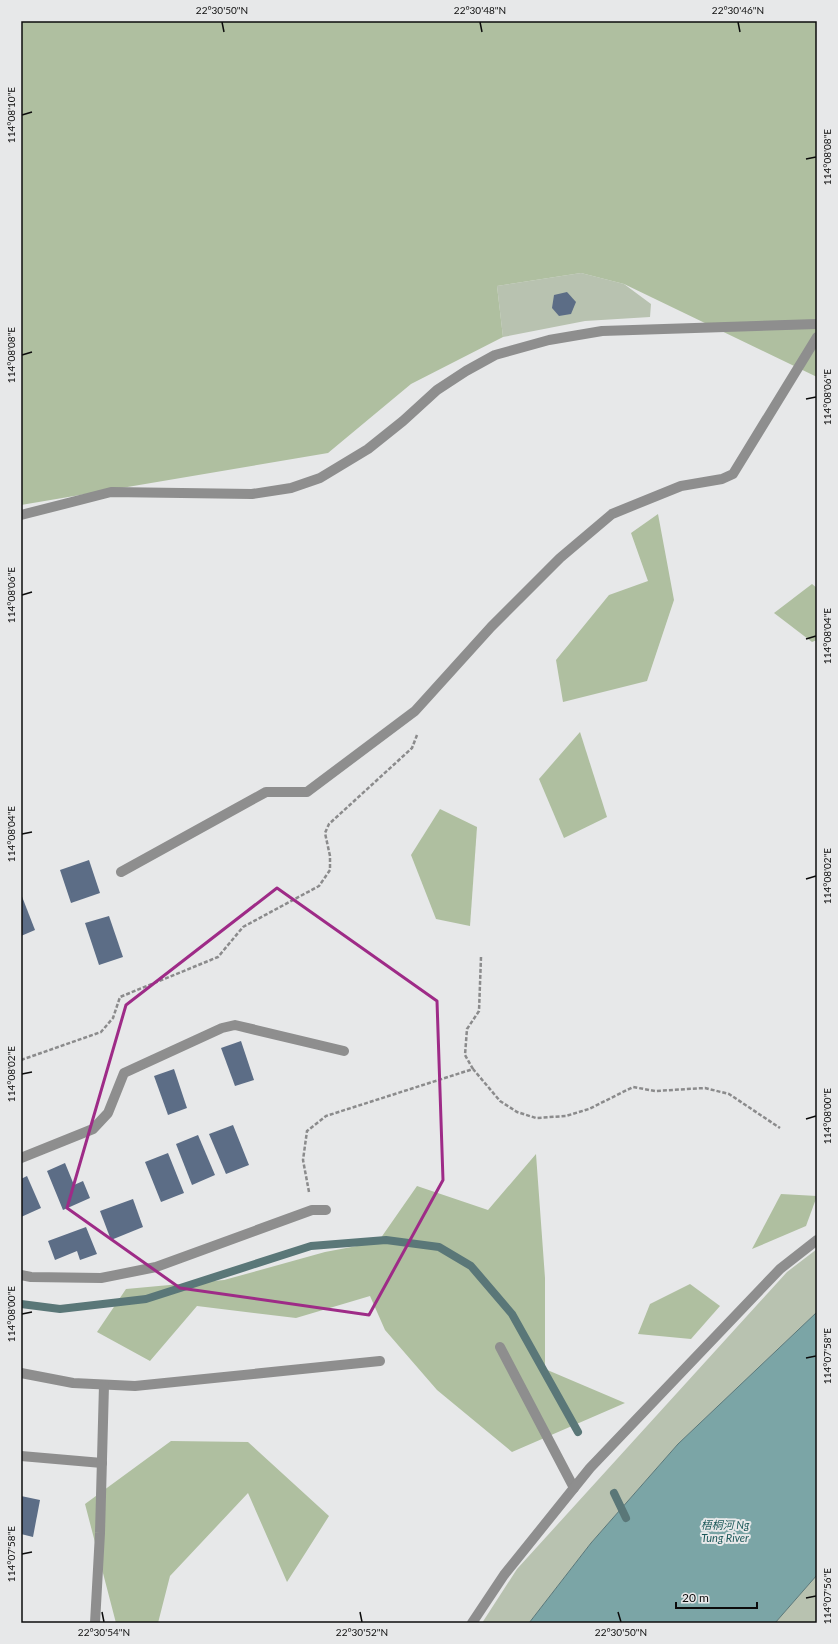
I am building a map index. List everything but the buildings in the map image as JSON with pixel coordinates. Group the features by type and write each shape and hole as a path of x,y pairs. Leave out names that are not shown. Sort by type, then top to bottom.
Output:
{"street":[{"path":"21,515 111,492 252,494 291,488 320,478 368,449 403,421 437,390 466,371 495,355 549,340 602,331 817,324"},
{"path":"121,872 266,792 307,792 415,711 491,627 560,558 612,514 681,486 722,479 733,474 817,337"},
{"path":"21,1158 93,1129 108,1113 124,1074 222,1028 235,1025 344,1051"},
{"path":"21,1275 31,1277 101,1278 156,1267 312,1210 326,1210"},
{"path":"472,1623 504,1575 590,1468 780,1269 817,1240"},
{"path":"500,1347 574,1488"},
{"path":"21,1373 73,1383 136,1386 380,1361"},
{"path":"95,1623 100,1534 104,1385"},
{"path":"21,1456 102,1463"}],"path":[{"path":"21,1060 101,1032 113,1018 120,997 218,957 243,927 319,886 330,870 330,856 325,833 329,824 412,748 417,734"},
{"path":"481,957 479,1011 467,1029 465,1055 472,1069 500,1102 517,1112 536,1118 566,1116 583,1110 633,1087 655,1091 705,1088 729,1094 780,1128"},
{"path":"312,1210 303,1160 307,1131 326,1116 472,1069"}],"highlighted area":[{"path":"277,888 437,1001 443,1180 369,1315 180,1288 67,1208 126,1005"}],"green space":[{"path":"21,21 817,21 817,377 624,284 581,273 497,286 503,337 411,384 328,453 21,505"},
{"path":"581,273 624,284 651,304 650,317 585,321 503,337 497,286"},
{"path":"658,514 674,600 647,681 563,702 556,660 609,595 648,581 631,533"},
{"path":"812,584 817,588 817,640 812,642 774,613"},
{"path":"580,732 607,817 564,838 539,779"},
{"path":"440,809 477,827 470,926 436,919 411,855"},
{"path":"536,1154 545,1278 545,1369 625,1403 512,1452 437,1390 385,1330 370,1296 296,1318 197,1306 150,1361 97,1332 126,1289 224,1280 325,1252 378,1242 417,1186 488,1210"},
{"path":"781,1194 817,1196 806,1226 752,1249"},
{"path":"817,1249 817,1312 678,1444 591,1543 529,1623 482,1623 517,1569 787,1272"},
{"path":"690,1284 720,1306 691,1339 638,1334 650,1304"},
{"path":"171,1441 248,1442 329,1516 287,1582 248,1493 170,1576 158,1623 116,1623 85,1504"},
{"path":"817,1575 817,1623 775,1623"}],"water":[{"name":"梧桐河 Ng Tung River","path":"817,1312 817,1575 775,1623 529,1623 591,1543 678,1444"}],"waterway":[{"path":"21,1304 60,1309 146,1299 311,1246 386,1240 439,1247 471,1266 512,1314 578,1432"},
{"path":"614,1493 626,1518"}]}
